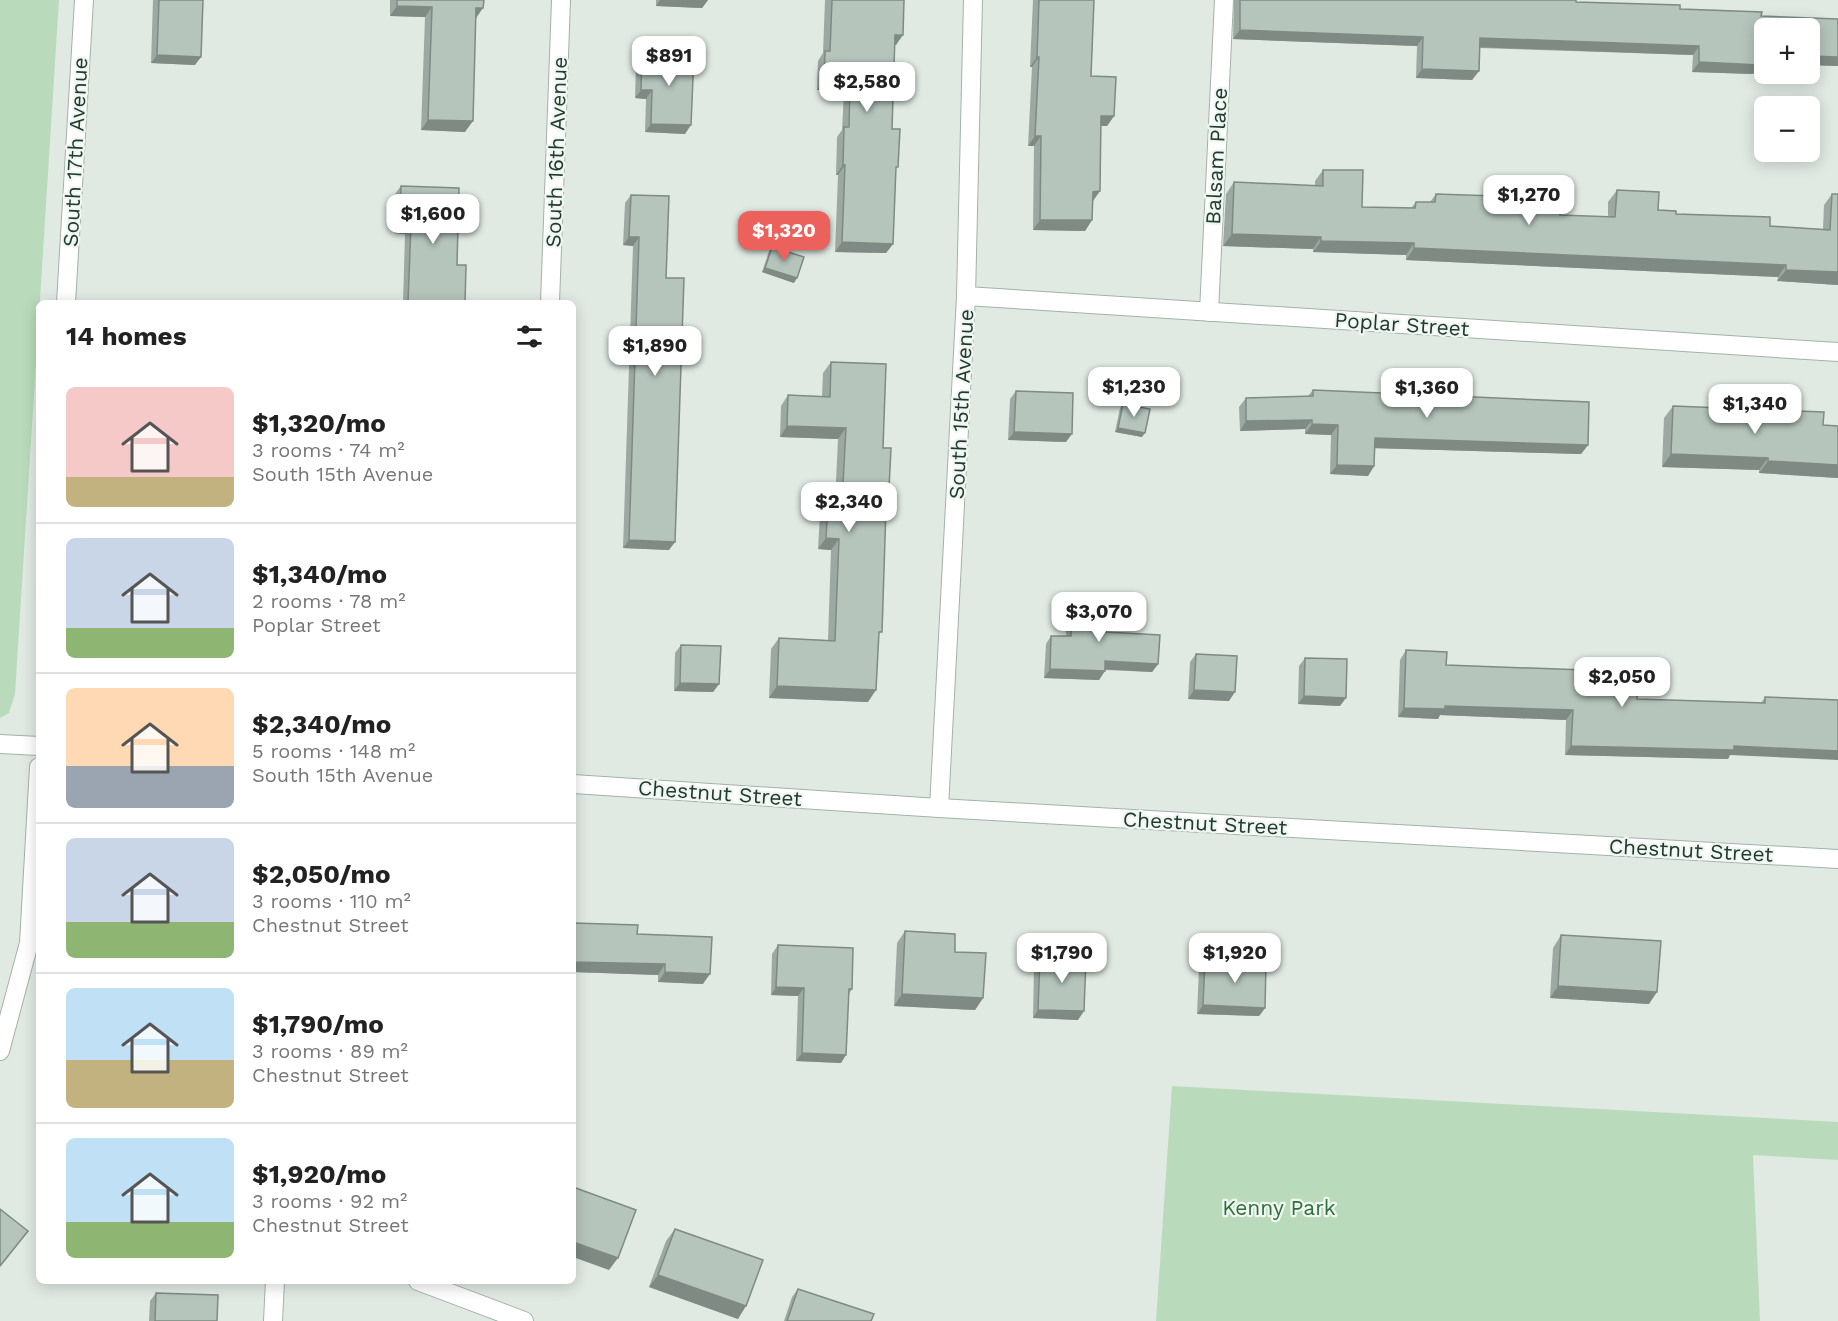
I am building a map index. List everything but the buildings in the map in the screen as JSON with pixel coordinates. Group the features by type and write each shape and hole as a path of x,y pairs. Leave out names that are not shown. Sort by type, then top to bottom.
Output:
{"street":[{"name":"South 17th Avenue","path":"66,300 84,0"},
{"name":"South 16th Avenue","path":"550,300 561,0"},
{"name":"South 15th Avenue","path":"939,808 966,296 973,0"},
{"name":"Balsam Place","path":"1209,312 1224,0"},
{"name":"Poplar Street","path":"966,296 1838,352"},
{"path":"0,744 36,746"},
{"name":"Chestnut Street","path":"576,784 939,808 1838,859"},
{"path":"0,1051 29,943 36,820"},
{"path":"273,1321 275,1284"},
{"path":"426,1284 524,1321"}],"green space":[{"path":"0,0 59,0 40,300 36,300 36,363 15,694 9,713 0,718"},
{"name":"Kenny Park","path":"1172,1086 1838,1122 1838,1160 1753,1155 1760,1321 1156,1321"}]}
